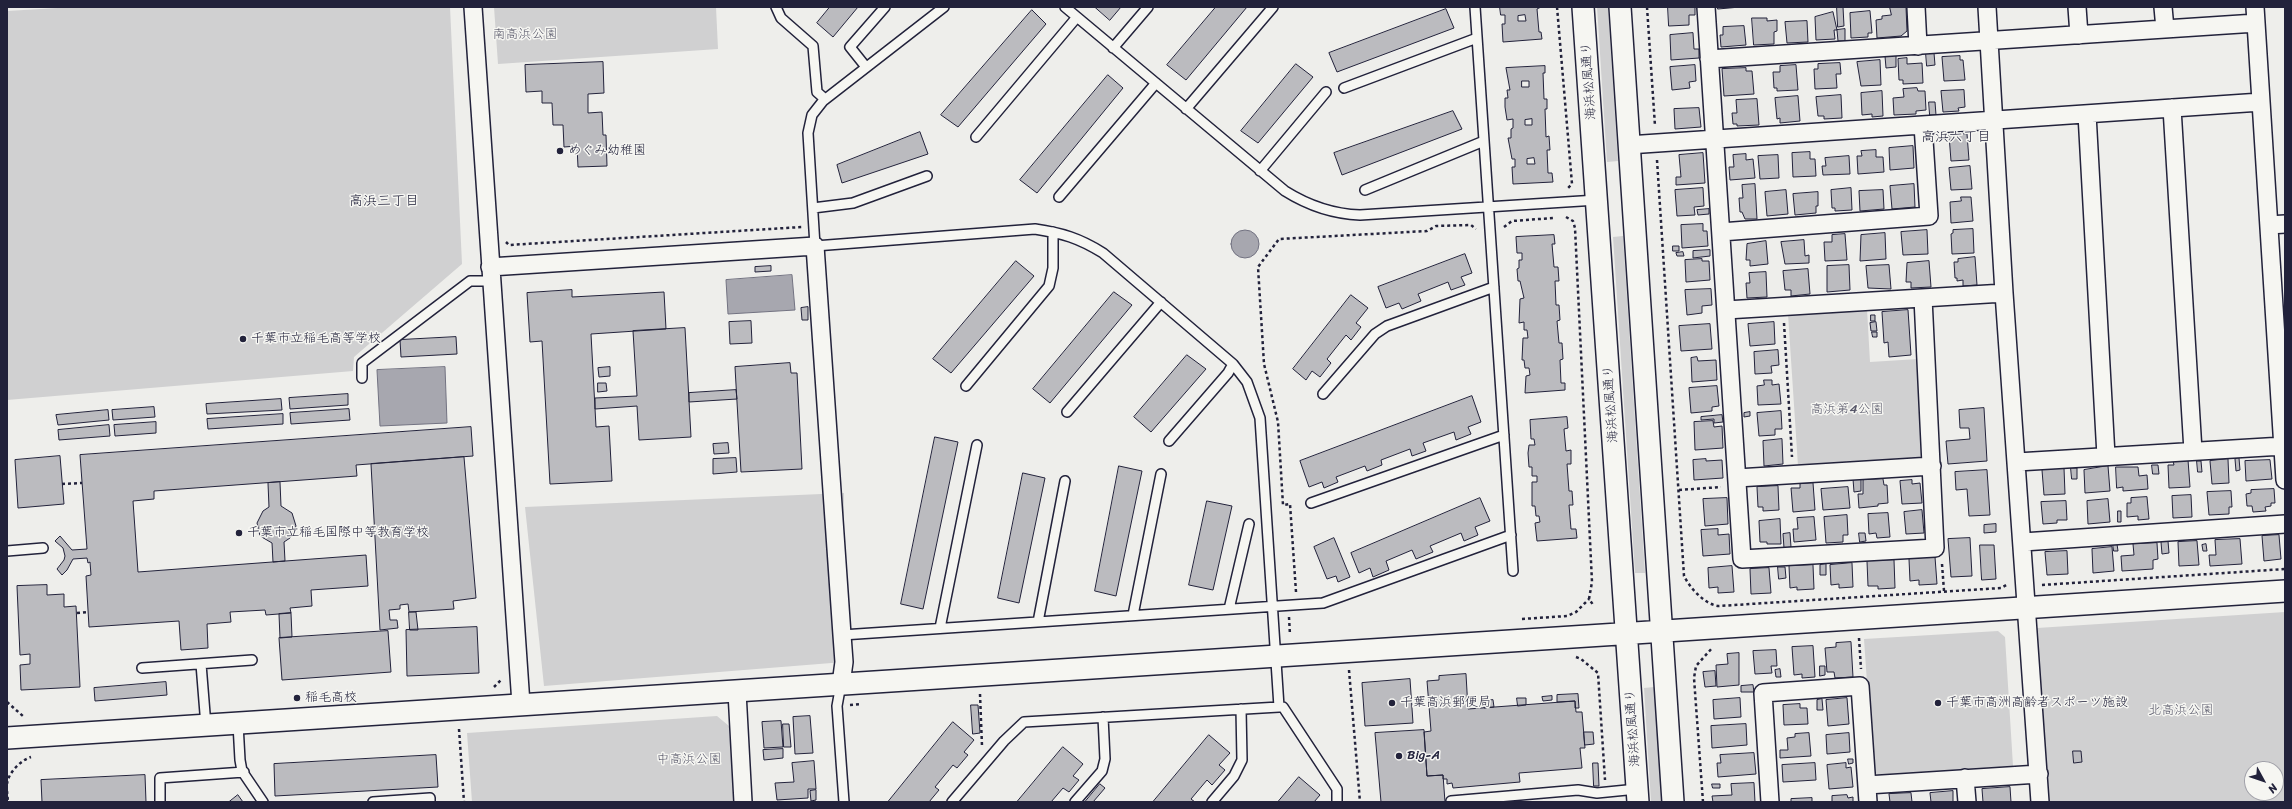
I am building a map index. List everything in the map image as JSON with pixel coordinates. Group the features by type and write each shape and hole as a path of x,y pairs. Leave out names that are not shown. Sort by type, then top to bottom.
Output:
{"street":[{"path":"473,7 521,704"},
{"name":"海浜松風通り","path":"1584,7 1637,796"},
{"path":"1620,7 1631,197 1672,802"},
{"path":"1706,7 1742,559 1936,548 1923,298"},
{"path":"1916,7 1918,46"},
{"path":"1988,7 1993,120 2004,293 2023,542 2026,607 2040,802"},
{"path":"2077,7 2079,35"},
{"path":"2164,7 2165,29"},
{"path":"1709,60 2165,29 2256,15 2261,102 2277,224 2285,480"},
{"path":"1628,145 2261,102"},
{"path":"2172,108 2193,451"},
{"path":"2086,114 2106,456"},
{"path":"1721,232 1929,216 1923,125"},
{"path":"1598,200 1631,197"},
{"path":"491,274 815,246 844,662 842,684"},
{"path":"1726,310 2004,293"},
{"path":"2017,462 2283,446"},
{"path":"1737,482 1793,474 1932,466"},
{"path":"2023,542 2285,524"},
{"path":"7,738 238,724 521,704 737,692 2285,590"},
{"path":"1770,802 1763,693 1860,686 1868,802"},
{"path":"737,692 743,802"},
{"path":"1867,784 2039,774"},
{"path":"1965,778 1967,802"}],"lane":[{"path":"776,7 780,18 813,46 817,92 825,99"},
{"path":"866,67 850,47 885,7"},
{"path":"944,7 825,99 812,115 808,133 815,246 1034,229 1053,232 1083,240 1102,252 1233,364 1247,382 1260,418 1279,706"},
{"path":"1065,7 1260,171 1285,191 1301,201 1338,214 1360,215 1598,200"},
{"path":"1114,48 1148,7"},
{"path":"1186,109 1273,7"},
{"path":"1475,7 1513,571"},
{"path":"976,138 1077,17"},
{"path":"1344,88 1477,38"},
{"path":"1059,197 1156,83"},
{"path":"1260,171 1326,92"},
{"path":"1365,190 1484,141"},
{"path":"813,208 853,203 927,176"},
{"path":"966,386 1049,286 1053,268 1053,232"},
{"path":"362,378 362,363 470,281 491,274"},
{"path":"1323,394 1375,334 1386,326 1494,287"},
{"path":"1067,412 1161,302"},
{"path":"1169,441 1228,373 1233,364"},
{"path":"1311,503 1504,435"},
{"path":"940,628 977,445"},
{"path":"1133,615 1161,474"},
{"path":"1038,622 1065,481"},
{"path":"1229,609 1249,524"},
{"path":"842,635 1323,603 1511,536"},
{"path":"7,551 43,548"},
{"path":"142,668 252,660"},
{"path":"201,664 206,726"},
{"path":"842,684 837,706 844,802"},
{"path":"952,802 1004,741 1024,722 1279,706 1283,707 1337,789 1337,802"},
{"path":"1212,802 1234,776 1242,760 1241,709"},
{"path":"1075,802 1102,771 1105,759 1103,717"},
{"path":"238,724 240,760 244,772 263,802"},
{"path":"160,802 160,778 244,772"},
{"path":"1452,801 1578,790 1637,796"},
{"path":"373,802 430,798 430,802"}],"path":[{"path":"1557,7 1572,184 1564,191"},
{"path":"1647,7 1655,131"},
{"path":"1500,232 1506,224 1512,222 1567,217 1574,221 1592,582 1589,599 1576,612 1567,616 1518,619"},
{"path":"1293,595 1297,591 1290,504 1283,505 1278,422 1264,364 1258,267 1279,239 1427,231 1436,226 1450,225 1471,225 1476,227 1476,234"},
{"path":"504,239 509,245 804,227"},
{"path":"1783,306 1793,474"},
{"path":"62,484 82,482"},
{"path":"1679,490 1737,482"},
{"path":"1936,548 1942,554 1944,591"},
{"path":"2036,585 2285,569"},
{"path":"1589,599 1594,606"},
{"path":"77,613 88,612"},
{"path":"1289,613 1290,634"},
{"path":"1285,635 1296,634"},
{"path":"1852,636 1859,636 1862,678 1860,686"},
{"path":"1703,802 1694,678 1696,666 1712,648 1717,646"},
{"path":"1572,655 1581,659 1598,674 1606,786"},
{"path":"1342,670 1357,669"},
{"path":"1349,670 1360,802"},
{"path":"491,688 496,686 505,675"},
{"path":"980,694 983,734 980,752"},
{"path":"7,702 24,718 30,718"},
{"path":"459,729 464,802"},
{"path":"7,784 8,778 24,759 33,756"},
{"path":"7,791 8,802"}],"green space":[{"path":"74,7 450,7 462,264 354,357 353,371 7,400 7,11"},
{"name":"南高浜公園","path":"494,7 716,7 718,49 498,64"},
{"path":"1597,7 1608,7 1618,161 1607,162"},
{"path":"1623,236 1645,573 1635,573 1613,237"},
{"name":"高浜第4公園","path":"1867,309 1870,362 1918,359 1925,450 1919,458 1798,466 1788,314"},
{"path":"844,493 844,662 544,686 525,507"},
{"name":"北高浜公園","path":"2285,612 2285,802 2049,802 2037,628"},
{"name":"千葉市高洲高齢者スポーツ施設","path":"1998,631 2005,637 2013,766 1879,776 1873,770 1864,639"},
{"path":"1654,687 1662,802 1651,802 1644,688"},
{"name":"中高浜公園","path":"717,716 729,726 734,802 472,802 467,733"}],"shaded area":[{"path":"1245,230 1255,234 1259,244 1255,254 1245,258 1235,254 1231,244 1235,234"},
{"path":"792,275 795,310 728,314 726,280"},
{"path":"445,367 447,423 380,426 377,370"}],"building":[{"path":"830,7 858,7 833,37 817,23"},
{"path":"1095,7 1121,7 1110,20"},
{"path":"1216,7 1247,7 1186,80 1167,65"},
{"path":"1500,7 1541,7 1537,9 1539,32 1541,32 1542,39 1503,42 1502,24 1505,24 1505,15 1501,15","holes":["1525,15 1526,21 1518,21 1518,16"]},
{"path":"1668,7 1695,7 1695,15 1689,15 1689,25 1669,26"},
{"path":"1718,7 1740,7 1718,9"},
{"path":"1837,7 1843,7 1844,26 1838,27"},
{"path":"1890,7 1906,7 1907,31 1901,36 1877,38 1876,20 1882,19 1882,16 1891,15"},
{"path":"1446,9 1454,28 1337,72 1329,53"},
{"path":"1032,10 1046,24 958,127 941,115"},
{"path":"1870,11 1872,33 1868,33 1868,37 1851,38 1850,13"},
{"path":"1833,12 1837,30 1834,30 1835,39 1816,40 1815,17"},
{"path":"1752,18 1767,18 1767,21 1777,20 1777,31 1774,32 1774,44 1754,45"},
{"path":"1807,21 1808,42 1787,43 1785,22"},
{"path":"1744,26 1746,45 1721,47 1720,35 1723,35 1723,27"},
{"path":"1845,29 1845,41 1838,41 1837,30"},
{"path":"1693,33 1694,49 1699,49 1699,58 1671,60 1670,35"},
{"path":"1926,53 1934,53 1935,65 1927,66"},
{"path":"1896,55 1896,67 1886,68 1885,56"},
{"path":"1960,56 1960,60 1963,60 1965,80 1944,81 1942,57"},
{"path":"1907,58 1907,64 1922,63 1923,83 1903,84 1903,80 1899,80 1898,59"},
{"path":"1880,60 1881,85 1861,86 1857,62"},
{"path":"603,62 604,93 588,94 588,113 602,112 603,135 606,135 607,166 578,167 577,146 564,147 563,125 553,125 552,103 542,103 542,91 526,92 525,65"},
{"path":"1840,63 1841,74 1836,74 1837,88 1815,89 1814,69 1818,69 1818,64"},
{"path":"1296,64 1313,77 1258,143 1241,131"},
{"path":"1695,65 1696,81 1689,82 1690,88 1672,90 1670,67"},
{"path":"1796,65 1798,90 1777,91 1777,88 1774,88 1773,72 1780,72 1780,66"},
{"path":"1545,66 1545,73 1543,73 1544,99 1547,99 1547,109 1545,109 1546,137 1549,136 1550,150 1547,150 1548,173 1552,173 1553,182 1513,184 1512,167 1515,167 1515,159 1512,159 1508,138 1511,138 1513,119 1507,120 1505,107 1505,98 1508,98 1507,90 1510,90 1506,68","holes":["1522,81 1529,81 1529,87 1522,87","1532,119 1532,125 1525,125 1525,120","1534,158 1535,164 1527,164 1527,159"]},
{"path":"1746,68 1746,71 1752,71 1754,94 1724,96 1722,69"},
{"path":"1108,75 1123,88 1037,193 1020,180"},
{"path":"1917,88 1918,91 1925,91 1926,110 1916,111 1916,114 1894,115 1893,98 1904,97 1903,89"},
{"path":"1964,90 1965,107 1958,108 1959,111 1943,112 1941,91"},
{"path":"1882,91 1883,116 1872,117 1872,114 1862,115 1861,93"},
{"path":"1841,95 1842,118 1824,119 1824,116 1818,116 1816,97"},
{"path":"1798,96 1800,121 1780,123 1780,118 1777,119 1775,98"},
{"path":"1757,99 1759,125 1737,126 1737,124 1733,124 1732,113 1737,113 1736,100"},
{"path":"1929,102 1935,102 1936,115 1930,115"},
{"path":"1699,108 1701,127 1675,129 1674,109"},
{"path":"1453,111 1462,129 1342,175 1334,153"},
{"path":"920,132 928,154 842,183 837,165"},
{"path":"1967,134 1969,160 1951,161 1949,135"},
{"path":"1913,146 1914,168 1890,170 1889,148"},
{"path":"1876,150 1876,157 1883,157 1884,172 1858,174 1857,156 1862,156 1861,151"},
{"path":"1810,152 1810,159 1815,159 1816,176 1793,177 1792,153"},
{"path":"1703,153 1705,183 1676,185 1676,177 1681,177 1679,155"},
{"path":"1746,154 1746,160 1753,159 1755,178 1730,180 1729,167 1734,167 1733,155"},
{"path":"1778,155 1779,178 1760,179 1758,156"},
{"path":"1849,156 1850,174 1823,175 1822,166 1826,166 1825,158"},
{"path":"1970,166 1972,189 1951,190 1949,168"},
{"path":"1755,184 1757,219 1745,219 1742,212 1740,212 1739,198 1743,198 1742,185"},
{"path":"1914,184 1915,207 1892,209 1890,186"},
{"path":"1703,188 1704,206 1694,207 1695,215 1677,216 1675,190"},
{"path":"1851,188 1852,210 1835,211 1835,208 1832,208 1831,190"},
{"path":"1786,190 1788,214 1767,216 1765,192"},
{"path":"1883,190 1884,209 1860,211 1859,191"},
{"path":"1818,192 1818,206 1816,206 1816,213 1795,215 1793,194"},
{"path":"1961,197 1971,197 1973,221 1951,223 1950,202 1961,201"},
{"path":"1709,209 1709,214 1698,215 1697,210"},
{"path":"1703,224 1703,231 1707,231 1708,246 1682,248 1681,225"},
{"path":"1973,229 1974,253 1952,254 1951,234 1953,233 1953,230"},
{"path":"1927,230 1928,254 1903,255 1901,232"},
{"path":"1885,233 1886,259 1860,261 1861,235"},
{"path":"1845,234 1847,260 1825,261 1824,242 1832,242 1832,235"},
{"path":"1554,235 1555,244 1552,244 1554,267 1558,267 1559,281 1555,281 1556,305 1559,305 1560,320 1557,321 1559,343 1562,343 1563,359 1560,360 1561,383 1565,383 1565,390 1525,393 1526,376 1530,375 1529,368 1525,368 1524,360 1522,360 1523,338 1528,338 1527,330 1524,330 1524,322 1519,323 1520,299 1524,298 1520,281 1518,281 1517,269 1519,268 1519,260 1522,260 1522,253 1517,253 1516,237"},
{"path":"1804,240 1805,256 1809,255 1809,263 1785,264 1781,242"},
{"path":"1766,241 1768,264 1750,266 1750,260 1746,260 1747,244"},
{"path":"1673,246 1679,246 1679,251 1673,251"},
{"path":"1710,250 1710,256 1693,258 1693,251"},
{"path":"1683,252 1684,256 1677,256 1676,253"},
{"path":"1465,254 1472,273 1461,277 1465,285 1451,290 1448,282 1418,294 1421,301 1402,309 1399,303 1386,308 1378,287"},
{"path":"1975,257 1977,285 1963,286 1963,280 1957,281 1957,278 1955,278 1954,262 1958,262 1958,259"},
{"path":"1702,259 1702,261 1709,261 1710,280 1686,282 1685,260"},
{"path":"1016,261 1034,276 951,373 933,359"},
{"path":"1929,261 1931,287 1911,288 1911,282 1906,282 1907,263"},
{"path":"1849,265 1850,290 1827,292 1827,266"},
{"path":"1889,265 1891,289 1868,288 1866,266"},
{"path":"771,266 771,271 755,272 755,267"},
{"path":"1808,269 1810,294 1791,296 1791,290 1785,290 1783,271"},
{"path":"1766,272 1767,297 1747,298 1746,283 1750,283 1749,273"},
{"path":"1711,289 1712,305 1702,306 1702,313 1687,315 1685,290"},
{"path":"572,290 572,297 664,292 666,329 591,334 596,427 609,426 612,481 550,484 542,341 530,342 527,293"},
{"path":"1114,292 1132,305 1050,403 1033,389"},
{"path":"1351,295 1368,308 1356,323 1361,327 1351,340 1346,335 1327,359 1331,363 1320,377 1312,371 1306,380 1293,369"},
{"path":"808,307 808,320 802,320 801,308"},
{"path":"1908,310 1911,355 1889,357 1888,342 1884,343 1882,312"},
{"path":"1871,315 1875,315 1875,321 1871,321"},
{"path":"751,321 752,343 730,344 729,322"},
{"path":"1774,322 1775,344 1750,346 1748,324"},
{"path":"1876,322 1877,331 1871,331 1870,323"},
{"path":"1710,324 1712,349 1681,351 1679,326"},
{"path":"685,328 691,437 639,440 637,406 595,409 595,398 637,396 633,331"},
{"path":"1872,332 1877,332 1877,337 1873,337"},
{"path":"456,337 457,354 401,357 400,340"},
{"path":"1778,350 1779,365 1771,366 1772,373 1755,374 1754,352"},
{"path":"1187,355 1206,369 1151,432 1134,417"},
{"path":"1697,357 1698,361 1716,360 1717,380 1692,382 1691,358"},
{"path":"790,363 791,373 797,373 802,469 741,472 735,367"},
{"path":"610,367 610,376 599,377 598,368"},
{"path":"1764,380 1772,380 1772,385 1779,384 1781,404 1758,405 1757,386 1764,385"},
{"path":"598,383 606,383 607,391 598,392"},
{"path":"1717,386 1719,406 1712,407 1712,411 1691,413 1689,388"},
{"path":"736,390 737,399 689,402 689,393"},
{"path":"348,394 348,405 290,409 289,398"},
{"path":"1472,396 1481,422 1468,427 1471,434 1456,440 1454,432 1423,443 1426,451 1412,456 1410,449 1381,460 1382,465 1367,471 1365,466 1336,477 1338,482 1324,488 1322,482 1309,487 1300,461"},
{"path":"281,399 282,410 207,414 206,404"},
{"path":"154,407 155,417 113,420 112,410"},
{"path":"1984,408 1987,461 1948,464 1946,441 1970,439 1969,428 1960,428 1959,410"},
{"path":"349,409 350,420 291,424 290,413"},
{"path":"108,410 109,420 58,425 56,415"},
{"path":"1781,411 1782,429 1775,429 1775,435 1759,436 1757,413"},
{"path":"1750,412 1750,416 1744,417 1744,413"},
{"path":"283,414 283,424 208,429 207,419"},
{"path":"1722,415 1723,422 1714,423 1714,419 1701,420 1701,417"},
{"path":"1567,417 1568,428 1564,429 1566,451 1571,450 1571,464 1567,464 1569,491 1572,491 1573,505 1569,505 1571,529 1576,529 1577,538 1537,541 1535,523 1540,522 1539,516 1536,516 1535,506 1532,506 1532,482 1537,482 1537,476 1532,476 1532,467 1529,467 1529,445 1535,445 1534,439 1531,439 1530,420"},
{"path":"1713,421 1714,427 1722,426 1723,448 1695,450 1694,422"},
{"path":"156,422 156,433 115,436 114,425"},
{"path":"109,425 110,436 59,440 58,430"},
{"path":"471,427 473,456 356,465 357,476 154,491 154,499 133,501 138,572 366,555 368,586 311,590 312,606 290,608 291,613 266,615 265,610 230,612 231,622 207,624 208,648 181,650 179,621 89,627 86,576 91,575 90,562 88,563 87,558 73,559 67,570 62,575 57,569 64,560 65,556 63,548 55,541 60,536 72,550 87,549 80,455"},
{"path":"935,437 958,442 923,609 901,604"},
{"path":"1782,439 1783,464 1764,466 1763,441"},
{"path":"728,443 729,453 714,454 713,444"},
{"path":"60,456 64,504 18,508 15,460"},
{"path":"464,457 476,598 453,601 454,609 409,612 408,604 400,605 400,609 389,610 390,620 397,620 398,628 380,630 371,464"},
{"path":"736,458 737,472 713,474 713,459"},
{"path":"2239,458 2240,470 2236,471 2235,459"},
{"path":"1706,459 1706,461 1722,460 1723,478 1694,480 1693,460"},
{"path":"2228,459 2229,483 2212,484 2210,461"},
{"path":"2188,460 2190,487 2169,488 2168,465 2174,465 2173,461"},
{"path":"2270,460 2272,479 2246,481 2245,461"},
{"path":"2197,461 2201,461 2202,472 2198,472"},
{"path":"2152,465 2158,465 2159,474 2153,474"},
{"path":"1119,466 1142,471 1116,596 1095,591"},
{"path":"2108,466 2110,491 2085,493 2084,470"},
{"path":"2116,467 2138,467 2139,476 2147,475 2148,489 2123,491 2123,487 2117,488"},
{"path":"2064,468 2065,494 2044,495 2042,470"},
{"path":"2071,468 2077,468 2077,479 2072,479"},
{"path":"1987,470 1990,515 1969,516 1967,489 1956,490 1955,472"},
{"path":"1023,473 1045,478 1019,603 998,598"},
{"path":"1861,478 1861,491 1854,492 1853,479"},
{"path":"1883,479 1884,485 1887,485 1888,503 1878,504 1878,506 1859,508 1858,494 1863,494 1863,480"},
{"path":"1912,480 1912,484 1920,483 1922,503 1902,504 1900,481"},
{"path":"280,482 281,506 292,513 296,526 290,538 284,542 285,561 273,562 272,543 260,536 257,523 263,511 269,507 268,483"},
{"path":"1813,483 1815,510 1793,512 1791,488 1800,488 1800,484"},
{"path":"1778,486 1779,510 1763,511 1763,507 1758,507 1757,487"},
{"path":"1848,487 1850,508 1823,510 1821,489"},
{"path":"2274,489 2275,503 2271,503 2271,506 2265,507 2266,511 2253,512 2252,506 2247,506 2246,494 2251,493 2251,490"},
{"path":"2231,491 2232,507 2229,507 2229,514 2209,515 2207,492"},
{"path":"2191,495 2192,517 2173,518 2172,496"},
{"path":"2147,497 2149,519 2138,520 2138,516 2127,517 2127,503 2131,503 2131,498"},
{"path":"1480,498 1490,521 1475,527 1478,535 1464,541 1461,533 1430,546 1433,552 1416,559 1412,550 1386,561 1389,570 1373,577 1370,568 1359,573 1351,553"},
{"path":"1727,498 1728,524 1705,526 1703,499"},
{"path":"2108,499 2110,522 2088,524 2087,501"},
{"path":"1207,501 1232,506 1213,590 1189,585"},
{"path":"2066,501 2067,520 2057,520 2057,523 2043,524 2041,502"},
{"path":"1922,510 1924,533 1906,534 1904,512"},
{"path":"2118,511 2121,511 2121,522 2118,522"},
{"path":"1888,513 1890,537 1877,538 1876,533 1869,534 1868,514"},
{"path":"1847,515 1848,535 1843,535 1843,542 1826,543 1824,517"},
{"path":"1814,517 1816,540 1794,542 1793,529 1798,529 1797,518"},
{"path":"1780,519 1781,544 1767,544 1767,542 1760,542 1759,521"},
{"path":"1996,524 1996,532 1984,533 1984,525"},
{"path":"1718,529 1718,535 1729,534 1730,554 1703,556 1701,530"},
{"path":"1790,533 1791,547 1784,548 1783,534"},
{"path":"1859,533 1865,533 1866,541 1860,542"},
{"path":"2279,535 2281,559 2264,561 2262,536"},
{"path":"1334,538 1350,577 1338,582 1336,576 1327,579 1314,547"},
{"path":"1970,538 1972,576 1951,577 1948,539"},
{"path":"2240,539 2242,564 2210,566 2209,555 2216,555 2215,540"},
{"path":"2168,541 2169,553 2162,554 2161,542"},
{"path":"2197,541 2199,565 2179,566 2178,542"},
{"path":"2157,543 2158,559 2153,560 2153,569 2122,571 2121,556 2134,555 2133,544"},
{"path":"2113,544 2117,544 2118,551 2114,551"},
{"path":"2206,544 2207,551 2203,551 2202,545"},
{"path":"1980,545 1994,545 1996,579 1982,580"},
{"path":"2112,547 2114,571 2093,573 2092,549"},
{"path":"2067,551 2068,574 2047,575 2045,552"},
{"path":"1935,557 1937,584 1919,585 1919,580 1910,581 1909,559"},
{"path":"1894,560 1895,588 1878,589 1878,586 1868,586 1867,561"},
{"path":"1852,563 1853,587 1839,588 1839,584 1831,585 1830,565"},
{"path":"1826,564 1826,575 1820,575 1820,565"},
{"path":"1813,565 1814,589 1797,590 1797,587 1790,588 1789,566"},
{"path":"1732,566 1734,592 1718,593 1718,587 1709,588 1708,568"},
{"path":"1778,567 1785,567 1786,578 1779,579"},
{"path":"1769,568 1771,593 1751,594 1750,569"},
{"path":"47,585 47,595 64,594 64,607 76,606 80,687 21,690 20,665 30,664 30,654 20,655 17,586"},
{"path":"409,612 416,612 418,630 410,630"},
{"path":"291,613 292,637 280,638 279,614"},
{"path":"477,627 479,673 407,676 406,630"},
{"path":"388,631 391,672 282,680 279,638"},
{"path":"1851,642 1853,677 1835,678 1834,672 1827,672 1825,648 1836,647 1836,643"},
{"path":"1813,646 1815,677 1802,678 1802,674 1794,675 1792,647"},
{"path":"1776,650 1777,666 1771,666 1772,673 1755,674 1753,651"},
{"path":"1739,653 1739,685 1717,687 1716,665 1728,664 1727,654"},
{"path":"1820,666 1825,666 1825,675 1820,676"},
{"path":"1780,669 1781,677 1776,677 1775,670"},
{"path":"1715,671 1716,686 1705,687 1703,672"},
{"path":"1466,674 1468,709 1575,701 1576,712 1582,712 1585,748 1580,748 1582,768 1519,773 1520,782 1453,788 1452,783 1447,784 1447,779 1443,779 1443,775 1427,776 1424,732 1431,731 1427,681 1439,680 1439,676"},
{"path":"1410,679 1413,723 1365,726 1362,683"},
{"path":"166,682 167,695 95,701 94,688"},
{"path":"1753,685 1754,692 1741,692 1741,686"},
{"path":"1578,694 1579,708 1575,708 1575,701 1557,702 1557,695"},
{"path":"1552,696 1552,700 1543,701 1542,697"},
{"path":"1517,698 1526,698 1526,705 1518,706"},
{"path":"1740,698 1741,717 1714,719 1713,700"},
{"path":"1847,698 1849,724 1828,726 1826,700"},
{"path":"1822,699 1823,710 1817,710 1817,700"},
{"path":"1493,700 1494,707 1484,708 1484,701"},
{"path":"1800,704 1800,708 1807,708 1808,724 1784,725 1783,705"},
{"path":"971,705 978,705 980,733 973,734"},
{"path":"810,716 813,753 795,754 793,717"},
{"path":"781,721 783,747 764,748 762,722"},
{"path":"953,722 974,740 964,752 968,755 957,768 953,765 935,787 939,790 929,802 888,802"},
{"path":"783,724 789,724 791,747 784,747"},
{"path":"1746,724 1747,745 1712,748 1711,726"},
{"path":"1424,730 1427,776 1443,775 1445,802 1381,802 1375,733"},
{"path":"1584,732 1593,732 1594,744 1585,745"},
{"path":"1809,733 1811,756 1780,758 1780,750 1788,750 1787,738 1795,737 1795,734"},
{"path":"1849,733 1850,752 1827,754 1826,735"},
{"path":"1209,735 1230,753 1219,765 1225,770 1212,785 1207,780 1191,799 1195,802 1153,802"},
{"path":"1063,747 1083,764 1073,776 1079,780 1069,792 1063,788 1051,802 1017,802"},
{"path":"783,749 783,758 764,760 763,750"},
{"path":"2073,751 2081,751 2082,762 2074,763"},
{"path":"1754,753 1756,774 1718,777 1717,763 1721,763 1720,755"},
{"path":"436,755 438,787 275,796 274,764"},
{"path":"1848,759 1853,759 1853,763 1849,764"},
{"path":"814,761 816,789 808,789 808,798 777,800 775,783 794,782 792,763"},
{"path":"1593,763 1598,763 1599,786 1594,786"},
{"path":"1815,763 1816,780 1783,782 1782,765"},
{"path":"1846,763 1846,768 1851,767 1853,787 1829,789 1827,765"},
{"path":"145,775 146,802 42,802 41,780"},
{"path":"1299,777 1320,795 1314,802 1278,802"},
{"path":"1754,783 1755,802 1713,802 1712,796 1732,795 1731,784"},
{"path":"1100,784 1105,788 1093,802 1085,802"},
{"path":"1712,784 1720,784 1720,788 1713,788"},
{"path":"2010,787 2011,802 1983,802 1982,789"},
{"path":"816,790 816,800 811,801 810,791"},
{"path":"1953,791 1953,802 1931,802 1930,793"},
{"path":"1911,793 1912,802 1890,802 1889,794"},
{"path":"238,795 243,802 229,802"},
{"path":"1847,795 1848,798 1853,797 1853,802 1832,802 1832,796"},
{"path":"1812,798 1812,802 1791,802 1791,799"}],"place":[{"name":"めぐみ幼稚園","path":"560,151"},
{"name":"千葉市立稲毛高等学校","path":"243,339"},
{"name":"千葉市立稲毛国際中等教育学校","path":"239,533"},
{"name":"稲毛高校","path":"297,698"},
{"name":"千葉高浜郵便局","path":"1392,703"},
{"name":"千葉市高洲高齢者スポーツ施設","path":"1938,703"},
{"name":"Big-A","path":"1399,756"}],"district":[{"name":"高浜六丁目","path":"1956,137"},
{"name":"高浜三丁目","path":"384,201"}]}
